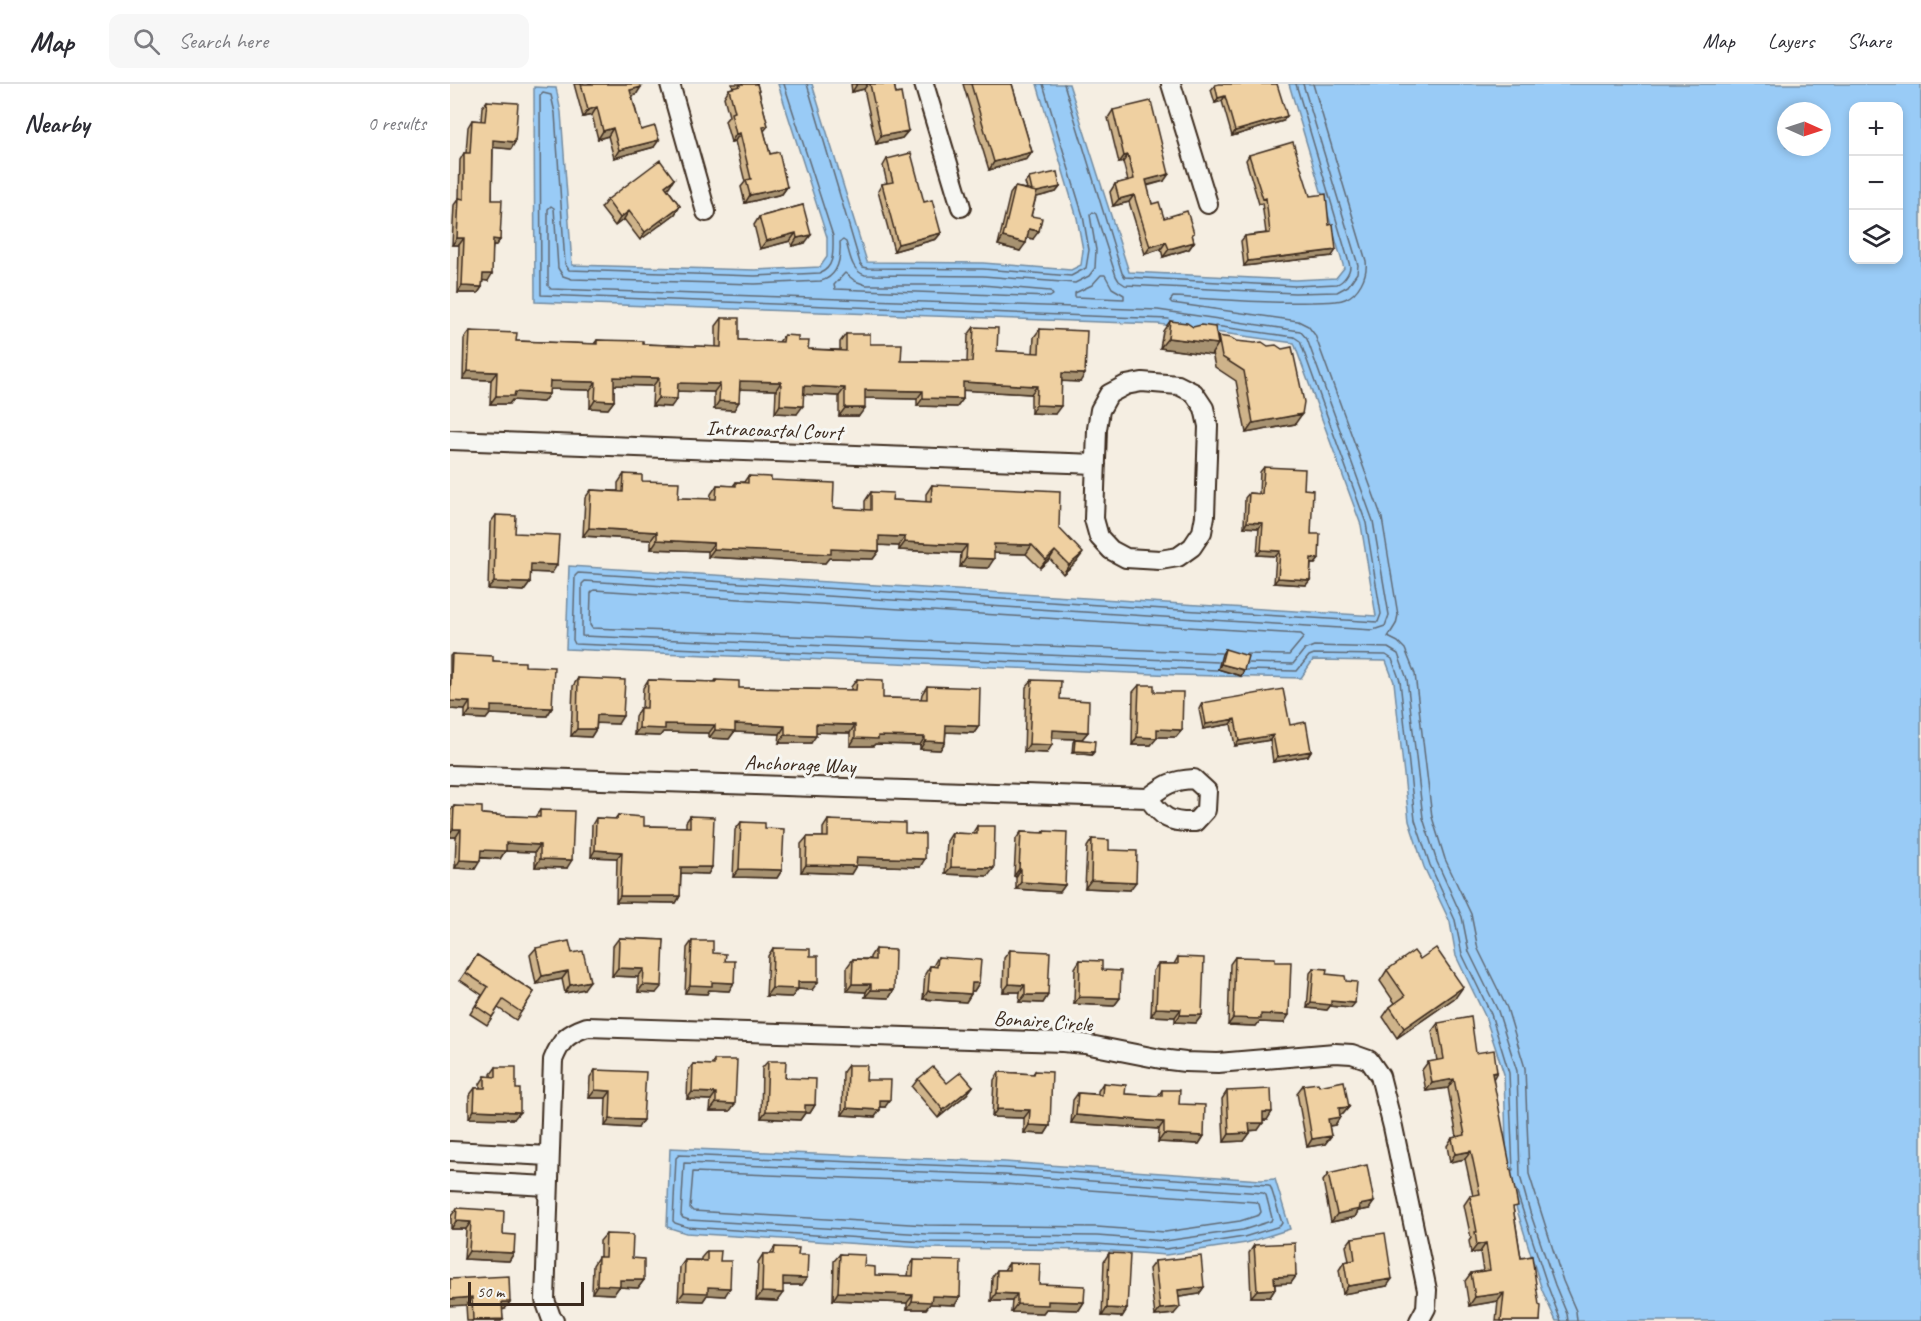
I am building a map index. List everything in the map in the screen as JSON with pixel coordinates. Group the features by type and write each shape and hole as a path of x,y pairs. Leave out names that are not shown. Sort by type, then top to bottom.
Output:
{"street":[{"path":"670,84 706,212"},
{"path":"924,84 961,207"},
{"path":"1171,84 1208,204"},
{"path":"1142,382 1178,385 1194,393 1204,408 1208,426 1205,516 1202,532 1192,547 1178,557 1160,560 1126,558 1111,550 1099,537 1094,519 1096,464 1100,410 1109,394 1126,385 1142,382"},
{"name":"Intracoastal Court","path":"450,440 1096,464"},
{"name":"Anchorage Way","path":"450,775 1148,798"},
{"name":"Bonaire Circle","path":"554,1321 545,1300 554,1060 559,1044 571,1033 587,1026 1063,1042 1185,1062 1218,1063 1318,1053 1352,1054 1369,1060 1380,1076 1386,1096 1427,1290 1426,1308 1419,1321"},
{"path":"450,1151 549,1156"},
{"path":"450,1181 548,1186"}],"water":[{"path":"778,84 812,84 867,262 983,263 1071,270 1081,265 1083,250 1077,218 1037,84 1069,84 1129,272 1295,280 1336,278 1344,268 1289,84 1921,84 1921,1321 1556,1321 1542,1290 1507,1178 1504,1074 1485,1016 1456,956 1450,922 1424,867 1409,821 1394,682 1386,661 1313,660 1301,678 1177,675 566,649 569,566 1376,616 1361,525 1294,343 1158,324 535,302 534,87 556,88 561,112 572,265 755,270 820,267 827,257 827,237"},
{"path":"670,1148 1005,1162 1261,1180 1275,1179 1290,1229 1246,1243 1166,1255 1096,1250 926,1248 686,1233 667,1227"}],"building":[{"path":"581,84 640,84 641,87 630,90 641,130 655,126 659,140 619,150 613,128 603,131 597,107 588,110"},
{"path":"740,84 757,84 768,126 763,127 770,154 779,152 787,187 750,195 746,180 751,179 740,133 736,134 731,113 735,112 729,89 740,86"},
{"path":"870,84 894,84 896,94 901,93 908,131 881,136"},
{"path":"971,84 1012,84 1032,152 994,162"},
{"path":"1277,84 1287,116 1235,131 1225,96 1218,98 1215,85"},
{"path":"487,101 518,103 515,142 493,140 492,200 502,200 500,240 493,239 492,274 483,274 482,287 462,286 464,238 457,238 459,198 464,199 464,153 470,153 472,120 485,121"},
{"path":"1151,101 1169,174 1146,180 1152,204 1159,202 1164,218 1187,211 1194,233 1192,234 1194,242 1169,249 1166,242 1150,247 1134,195 1119,199 1115,184 1134,179 1128,155 1124,156 1113,110"},
{"path":"1293,142 1310,196 1326,194 1329,225 1333,224 1336,250 1248,261 1245,236 1270,233 1266,198 1263,199 1249,155"},
{"path":"911,153 924,202 932,200 941,233 898,244 882,184 893,182 887,159"},
{"path":"660,160 674,179 665,186 680,206 645,232 629,211 620,218 607,200"},
{"path":"1057,172 1060,187 1032,191 1029,178"},
{"path":"1015,187 1037,192 1031,216 1042,218 1039,231 1029,229 1026,243 1003,237"},
{"path":"803,205 811,235 797,238 796,233 766,241 759,217"},
{"path":"722,318 739,318 739,340 783,342 784,335 798,336 798,341 809,341 808,349 846,351 846,334 870,334 870,344 902,344 901,361 972,362 974,327 998,328 997,351 1039,353 1040,329 1087,331 1085,374 1062,373 1061,406 1036,405 1037,386 963,382 963,399 923,398 923,391 865,390 865,408 845,408 845,388 804,386 803,406 780,405 781,382 740,381 739,402 719,401 720,384 678,383 677,399 658,398 659,378 614,377 614,401 595,400 596,382 550,381 549,394 515,392 514,396 496,396 497,372 468,371 470,331 517,333 516,341 597,344 597,340 643,341 643,344 721,347"},
{"path":"1170,321 1187,323 1193,327 1201,325 1215,327 1218,344 1168,338"},
{"path":"1218,336 1236,341 1262,342 1282,349 1292,347 1304,402 1302,414 1253,423 1244,371 1222,357"},
{"path":"1264,467 1305,469 1304,489 1313,490 1311,534 1320,534 1319,559 1311,558 1310,580 1278,578 1280,551 1261,550 1263,523 1247,522 1249,493 1262,494"},
{"path":"624,474 642,475 642,481 679,482 678,498 716,499 717,485 736,486 736,482 748,483 748,476 771,477 771,480 834,483 833,508 871,510 871,492 893,493 892,500 931,502 932,485 1060,491 1059,528 1083,553 1069,565 1055,551 1046,560 1032,545 994,544 994,559 966,558 967,545 905,542 905,537 879,536 879,551 831,549 831,554 714,549 714,543 657,540 657,532 589,528 591,490 623,492"},
{"path":"496,515 516,516 515,533 559,535 557,565 531,564 530,583 494,582"},
{"path":"1225,649 1248,656 1244,670 1221,664"},
{"path":"452,654 493,656 493,661 525,662 525,666 554,667 552,708 491,706 491,712 470,711 470,702 450,701"},
{"path":"578,678 625,680 623,716 597,715 596,729 577,729"},
{"path":"857,679 883,680 883,698 927,699 927,686 980,688 979,726 946,725 945,742 925,741 925,737 855,738 855,725 816,724 816,736 785,735 785,726 735,724 735,731 715,730 715,725 665,724 665,729 639,728 640,708 647,708 648,680 739,681 739,688 856,690"},
{"path":"1032,680 1061,681 1060,699 1089,701 1088,732 1053,730 1052,745 1029,744"},
{"path":"1139,685 1154,685 1154,692 1183,692 1182,730 1157,729 1157,738 1137,737"},
{"path":"1283,689 1290,725 1306,722 1311,751 1277,757 1273,735 1239,741 1235,719 1206,724 1202,703"},
{"path":"1075,739 1095,741 1094,752 1074,751"},
{"path":"454,806 482,807 482,814 507,816 540,817 540,810 574,811 572,860 540,859 540,845 506,843 506,851 481,850 480,861 460,860 461,829 453,829"},
{"path":"618,815 644,817 644,826 690,827 690,816 714,817 712,867 681,867 680,896 620,896 622,852 595,850 596,818 617,819"},
{"path":"828,820 905,823 905,833 925,834 925,859 857,857 856,866 806,865 807,837 828,837"},
{"path":"741,822 765,823 765,828 784,829 782,870 739,869"},
{"path":"977,826 995,826 994,868 951,867 952,833 977,834"},
{"path":"1044,831 1067,832 1065,885 1021,882 1021,869 1019,869 1021,832 1044,833"},
{"path":"1092,839 1109,840 1109,850 1137,851 1136,882 1091,880"},
{"path":"619,938 664,940 662,986 643,985 644,969 618,968"},
{"path":"569,941 572,953 583,951 590,981 570,985 568,971 542,976 536,948"},
{"path":"692,941 713,941 713,953 726,954 725,961 735,961 734,983 712,982 712,986 690,985"},
{"path":"773,948 810,949 810,956 818,956 818,982 798,982 798,989 772,988"},
{"path":"1436,948 1463,987 1404,1028 1390,1007 1405,996 1387,970 1414,951 1420,959"},
{"path":"875,949 895,950 894,990 871,990 871,984 852,984 853,959 875,960"},
{"path":"1010,950 1050,952 1048,995 1025,995 1025,985 1009,984"},
{"path":"477,955 534,992 521,1012 503,1000 492,1017 476,1006 488,987 466,973"},
{"path":"938,957 981,960 979,983 972,983 971,994 928,991 930,966 937,967"},
{"path":"1178,957 1204,958 1202,1015 1180,1015 1181,1009 1156,1008 1158,964 1178,964"},
{"path":"1235,957 1275,958 1275,962 1291,962 1289,1015 1261,1014 1261,1019 1233,1018"},
{"path":"1080,960 1102,961 1102,970 1121,971 1120,998 1079,997"},
{"path":"1314,968 1327,969 1326,974 1345,976 1346,981 1357,982 1355,1003 1331,1001 1331,1005 1311,1003"},
{"path":"1471,1017 1476,1053 1494,1050 1497,1072 1492,1073 1518,1206 1513,1207 1521,1258 1532,1256 1541,1306 1540,1321 1501,1321 1504,1293 1475,1297 1471,1273 1490,1270 1486,1243 1477,1245 1475,1232 1477,1232 1470,1196 1480,1194 1471,1151 1455,1154 1452,1138 1465,1135 1454,1079 1432,1083 1428,1062 1444,1059 1438,1023"},
{"path":"714,1060 737,1060 735,1104 716,1103 716,1093 692,1092 693,1064 714,1065"},
{"path":"768,1061 786,1061 785,1078 816,1079 815,1105 805,1105 805,1112 766,1111"},
{"path":"848,1065 867,1065 866,1080 891,1080 890,1100 880,1100 880,1110 847,1108"},
{"path":"496,1067 516,1067 516,1089 520,1089 520,1112 474,1110 475,1088 485,1088 485,1076 496,1077"},
{"path":"933,1067 947,1083 961,1072 973,1086 943,1110 918,1079"},
{"path":"595,1070 646,1072 643,1120 610,1119 611,1091 595,1090"},
{"path":"1035,1071 1052,1072 1050,1126 1029,1125 1030,1110 997,1109 999,1072 1034,1074"},
{"path":"1344,1081 1349,1107 1339,1108 1340,1117 1328,1119 1331,1136 1312,1139 1303,1085 1318,1083 1319,1086"},
{"path":"1103,1083 1126,1085 1125,1094 1162,1096 1162,1090 1180,1090 1179,1104 1205,1105 1204,1136 1164,1134 1164,1122 1076,1115 1078,1093 1102,1095"},
{"path":"1271,1089 1272,1112 1263,1112 1263,1123 1249,1123 1250,1133 1229,1134 1227,1091"},
{"path":"1367,1165 1374,1202 1359,1205 1360,1209 1337,1214 1328,1174"},
{"path":"457,1208 504,1211 503,1234 515,1235 514,1253 469,1251 471,1222 456,1221"},
{"path":"1385,1233 1392,1279 1348,1286 1344,1262 1355,1260 1352,1238"},
{"path":"606,1234 633,1235 632,1258 644,1259 644,1280 620,1280 620,1286 597,1285 598,1257 605,1257"},
{"path":"1295,1243 1296,1276 1274,1277 1275,1289 1257,1290 1254,1245"},
{"path":"775,1247 799,1248 798,1255 808,1255 807,1278 783,1277 783,1293 762,1292 763,1254 774,1254"},
{"path":"707,1251 721,1251 720,1261 731,1261 730,1288 708,1287 708,1293 684,1292 685,1260 707,1261"},
{"path":"1109,1253 1130,1254 1127,1309 1107,1308"},
{"path":"840,1254 865,1255 864,1266 875,1267 875,1275 913,1276 914,1260 961,1261 960,1297 932,1296 931,1302 912,1301 913,1295 838,1292"},
{"path":"1201,1256 1204,1287 1178,1290 1180,1307 1160,1309 1155,1261"},
{"path":"1009,1263 1040,1264 1039,1284 1085,1286 1084,1302 1048,1301 1048,1305 1017,1304 1017,1294 996,1293 997,1270 1009,1270"},
{"path":"509,1276 510,1302 502,1302 503,1319 473,1320 472,1297 450,1299 450,1279"}]}
